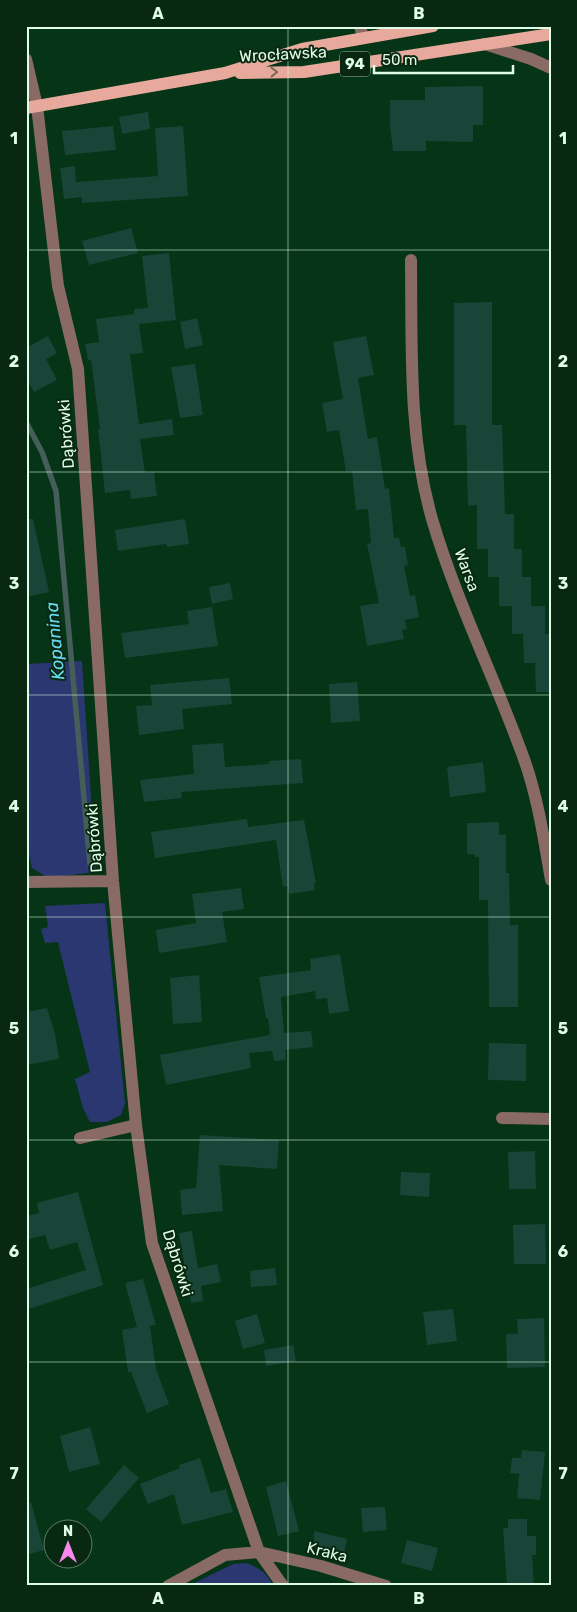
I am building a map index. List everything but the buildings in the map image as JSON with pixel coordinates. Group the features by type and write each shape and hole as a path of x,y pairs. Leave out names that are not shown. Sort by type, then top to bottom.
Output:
{"main road":[{"name":"Wrocławska","path":"32,107 225,73 362,32 433,26"},
{"name":"Wrocławska","path":"225,73 304,72 551,34"}],"street":[{"path":"485,44 531,59 551,68"},
{"name":"Dąbrówki","path":"26,59 58,286 78,369 113,882 136,1125 152,1243 259,1552 282,1586"},
{"name":"Warsa","path":"411,260 413,400 421,472 432,519 453,582 524,760 543,828 551,880"},
{"path":"26,882 113,882"},
{"path":"502,1118 551,1119"},
{"path":"80,1138 136,1125"},
{"name":"Kraka","path":"168,1586 225,1556 259,1552 321,1566 386,1586"}],"shaded area":[{"path":"82,661 96,872 48,878 32,868 26,842 26,664"},
{"path":"105,903 125,1103 121,1115 107,1122 90,1122 83,1108 75,1079 90,1072 58,942 45,943 41,929 48,927 45,906"},
{"path":"247,1563 263,1572 273,1586 188,1586 233,1564"}],"waterway":[{"name":"Kopanina","path":"26,422 42,452 56,491 90,864"}]}
